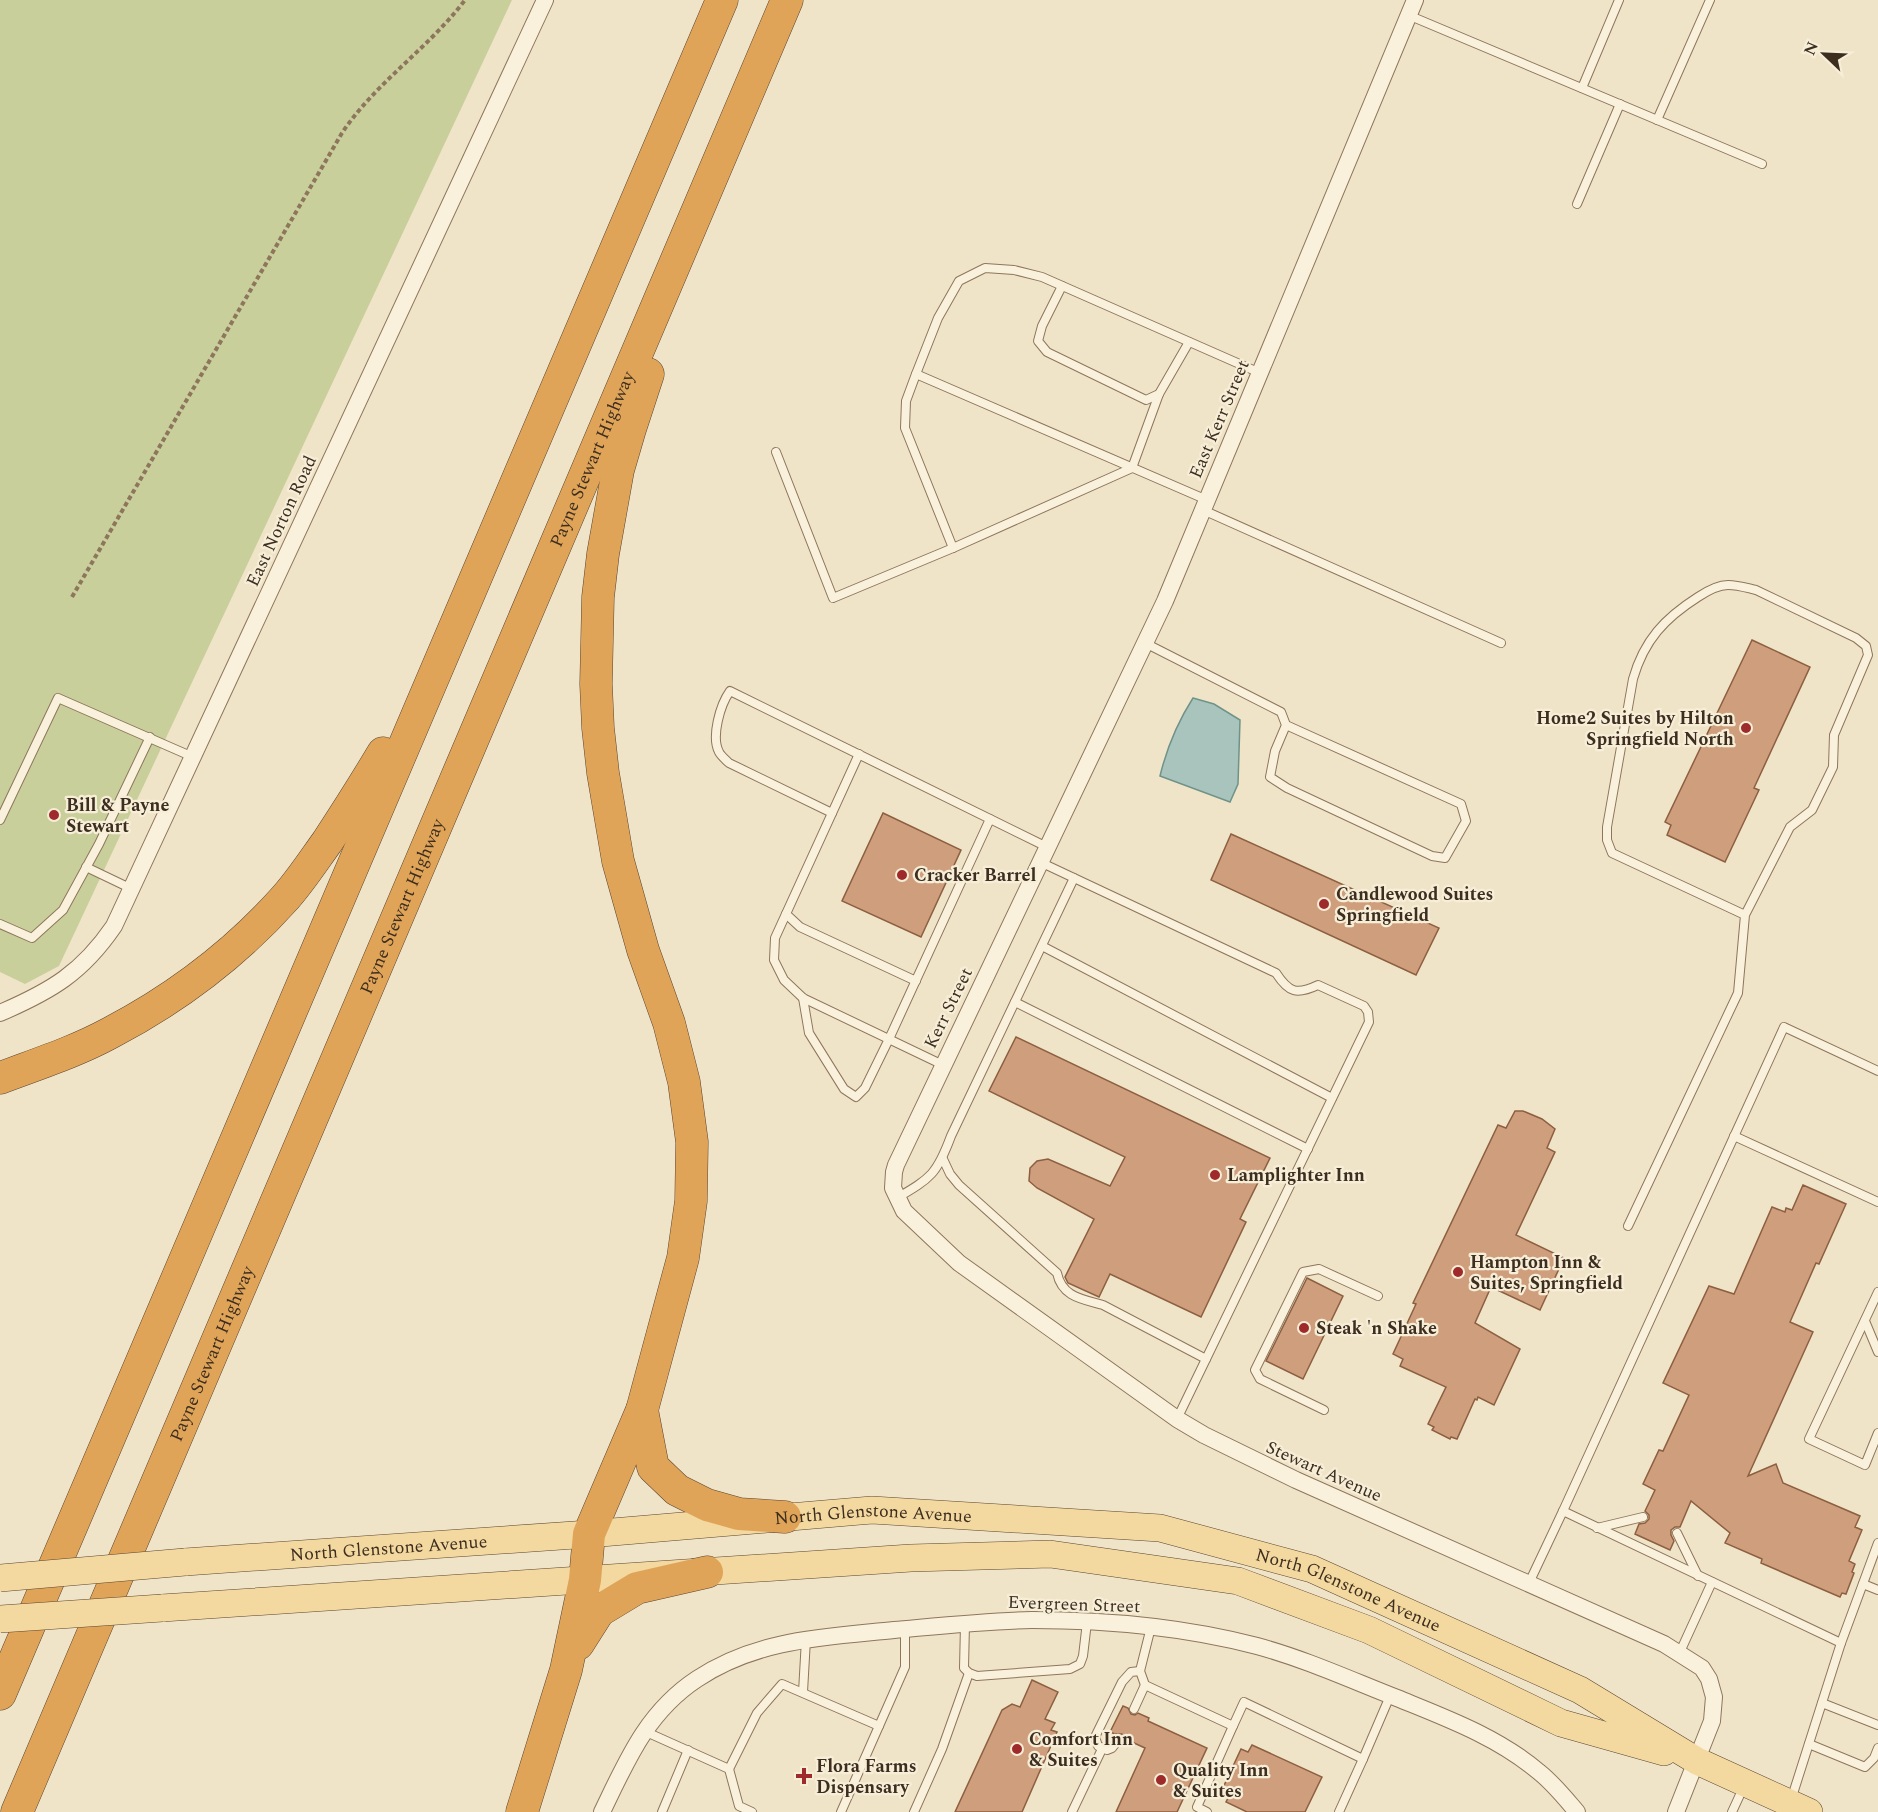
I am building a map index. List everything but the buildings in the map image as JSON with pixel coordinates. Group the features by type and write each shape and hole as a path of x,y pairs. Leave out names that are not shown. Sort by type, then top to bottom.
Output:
{"highway":[{"path":"0,1694 722,0"},
{"name":"Payne Stewart Highway","path":"17,1812 787,0"},
{"path":"522,1812 566,1670 585,1580 589,1534 642,1410 683,1258 692,1201 692,1142 688,1102 678,1053 630,906 609,817 598,728 596,684 598,597 609,512 630,429 752,81"},
{"path":"0,1078 110,1034 143,1014 206,971 234,948 286,897 341,821 401,722 455,620 504,508"},
{"path":"642,1410 653,1467 676,1490 707,1505 740,1514 785,1517"},
{"path":"566,1670 578,1642 598,1611 637,1588 707,1572"}],"main road":[{"name":"North Glenstone Avenue","path":"0,1578 185,1562 589,1534 872,1510 1160,1528 1312,1569 1580,1690 1697,1761 1800,1808"},
{"name":"North Glenstone Avenue","path":"0,1618 911,1558 1050,1554 1238,1581 1369,1630 1561,1723 1697,1761"}],"street":[{"name":"East Norton Road","path":"0,1013 34,999 77,971 104,941 114,926 545,0"},
{"name":"East Kerr Street","path":"1043,854 1165,601 1412,8"},
{"name":"Kerr Street","path":"895,1193 896,1165 1043,854"},
{"name":"Stewart Avenue","path":"895,1193 904,1211 959,1263 1177,1419 1204,1435 1296,1480 1664,1644 1697,1664 1706,1674 1714,1697 1712,1721 1697,1761"},
{"name":"Evergreen Street","path":"602,1812 626,1761 644,1731 678,1693 716,1668 759,1649 806,1638 1030,1620 1087,1622 1198,1633 1255,1646 1312,1664 1454,1721 1498,1744 1539,1772 1577,1812"},
{"path":"1676,1812 1697,1761"}],"lane":[{"path":"1582,88 1619,0"},
{"path":"1657,120 1710,0"},
{"path":"1412,8 1582,88 1762,164"},
{"path":"1577,204 1620,104"},
{"path":"953,548 905,428 906,401 938,318 959,281 985,268 1014,270 1042,277 1260,373"},
{"path":"1062,286 1042,326 1038,341 1047,352 1146,400 1159,394"},
{"path":"776,452 833,598 953,548 1132,468 1159,394 1189,342"},
{"path":"916,374 1132,468 1205,505 1501,643"},
{"path":"1628,1226 1738,993 1745,915 1790,827 1812,810 1833,768 1834,735 1868,656 1866,646 1856,638 1756,590 1726,585 1709,590 1693,600 1660,627 1647,645 1638,664 1633,679 1609,815 1607,840 1612,853 1745,915"},
{"path":"1145,643 1281,712 1286,725 1275,752 1270,777 1287,788 1432,856 1445,858 1466,821 1461,804 1286,725"},
{"path":"832,813 729,763 719,753 715,738 723,701 730,691 990,819 1043,854 1074,878 1276,973 1287,987 1295,991 1303,991 1318,985 1364,1006 1368,1011 1370,1022 1177,1419"},
{"path":"0,820 58,698 194,757"},
{"path":"0,924 32,938 63,910 150,737"},
{"path":"859,754 775,938 774,960 784,980 803,998 943,1065"},
{"path":"803,998 809,1033 844,1089 856,1096 865,1088 890,1039 990,819"},
{"path":"86,867 132,890"},
{"path":"895,1193 924,1182 943,1159 951,1136 1074,878"},
{"path":"786,914 800,927 916,981"},
{"path":"1042,946 1332,1098"},
{"path":"1015,1002 1308,1149"},
{"path":"1529,1583 1784,1027 1878,1071"},
{"path":"1734,1136 1878,1202"},
{"path":"943,1159 950,1174 959,1185 1057,1273 1064,1290 1086,1301 1103,1305 1206,1359"},
{"path":"1324,1410 1260,1379 1255,1370 1303,1272 1319,1269 1378,1296"},
{"path":"1878,1292 1809,1439 1865,1465 1878,1433"},
{"path":"1865,1321 1878,1352"},
{"path":"1563,1511 1841,1643"},
{"path":"1596,1528 1643,1517"},
{"path":"1677,1533 1699,1576"},
{"path":"1800,1808 1809,1744 1841,1643 1878,1543"},
{"path":"1680,1652 1712,1582"},
{"path":"1863,1584 1878,1590"},
{"path":"965,1624 964,1668 977,1676 1070,1669 1080,1664 1083,1656 1087,1622"},
{"path":"1134,1709 1145,1685 1140,1671 1151,1627"},
{"path":"841,1812 905,1667 905,1629"},
{"path":"803,1692 806,1638"},
{"path":"1119,1739 1112,1748 1107,1750 1098,1746 1095,1737 1126,1676 1131,1672 1140,1671"},
{"path":"914,1812 942,1749 969,1673"},
{"path":"752,1812 739,1806 729,1769 757,1713 782,1684 879,1726"},
{"path":"1145,1685 1233,1726"},
{"path":"1339,1812 1390,1696"},
{"path":"1207,1812 1197,1807 1244,1702 1363,1759"},
{"path":"1822,1703 1878,1725"},
{"path":"644,1731 729,1769"},
{"path":"1809,1744 1866,1767 1874,1758 1878,1748"},
{"path":"1072,1812 1102,1749"},
{"path":"662,1812 688,1750"},
{"path":"1732,1812 1745,1783"}],"path":[{"path":"72,597 342,134 370,98 442,27 465,0"}],"green space":[{"path":"0,0 512,0 59,966 25,984 0,972"}],"water":[{"path":"1193,698 1214,704 1240,720 1238,784 1230,802 1160,776 1173,736"}],"place":[{"name":"Home2 Suites by Hilton Springfield North","path":"1746,728"},
{"name":"Bill & Payne Stewart","path":"54,815"},
{"name":"Cracker Barrel","path":"902,875"},
{"name":"Candlewood Suites Springfield","path":"1324,904"},
{"name":"Lamplighter Inn","path":"1215,1175"},
{"name":"Hampton Inn & Suites, Springfield","path":"1458,1272"},
{"name":"Steak 'n Shake","path":"1304,1328"},
{"name":"Comfort Inn & Suites","path":"1017,1749"},
{"name":"Flora Farms Dispensary","path":"804,1776"},
{"name":"Quality Inn & Suites","path":"1161,1780"}]}
